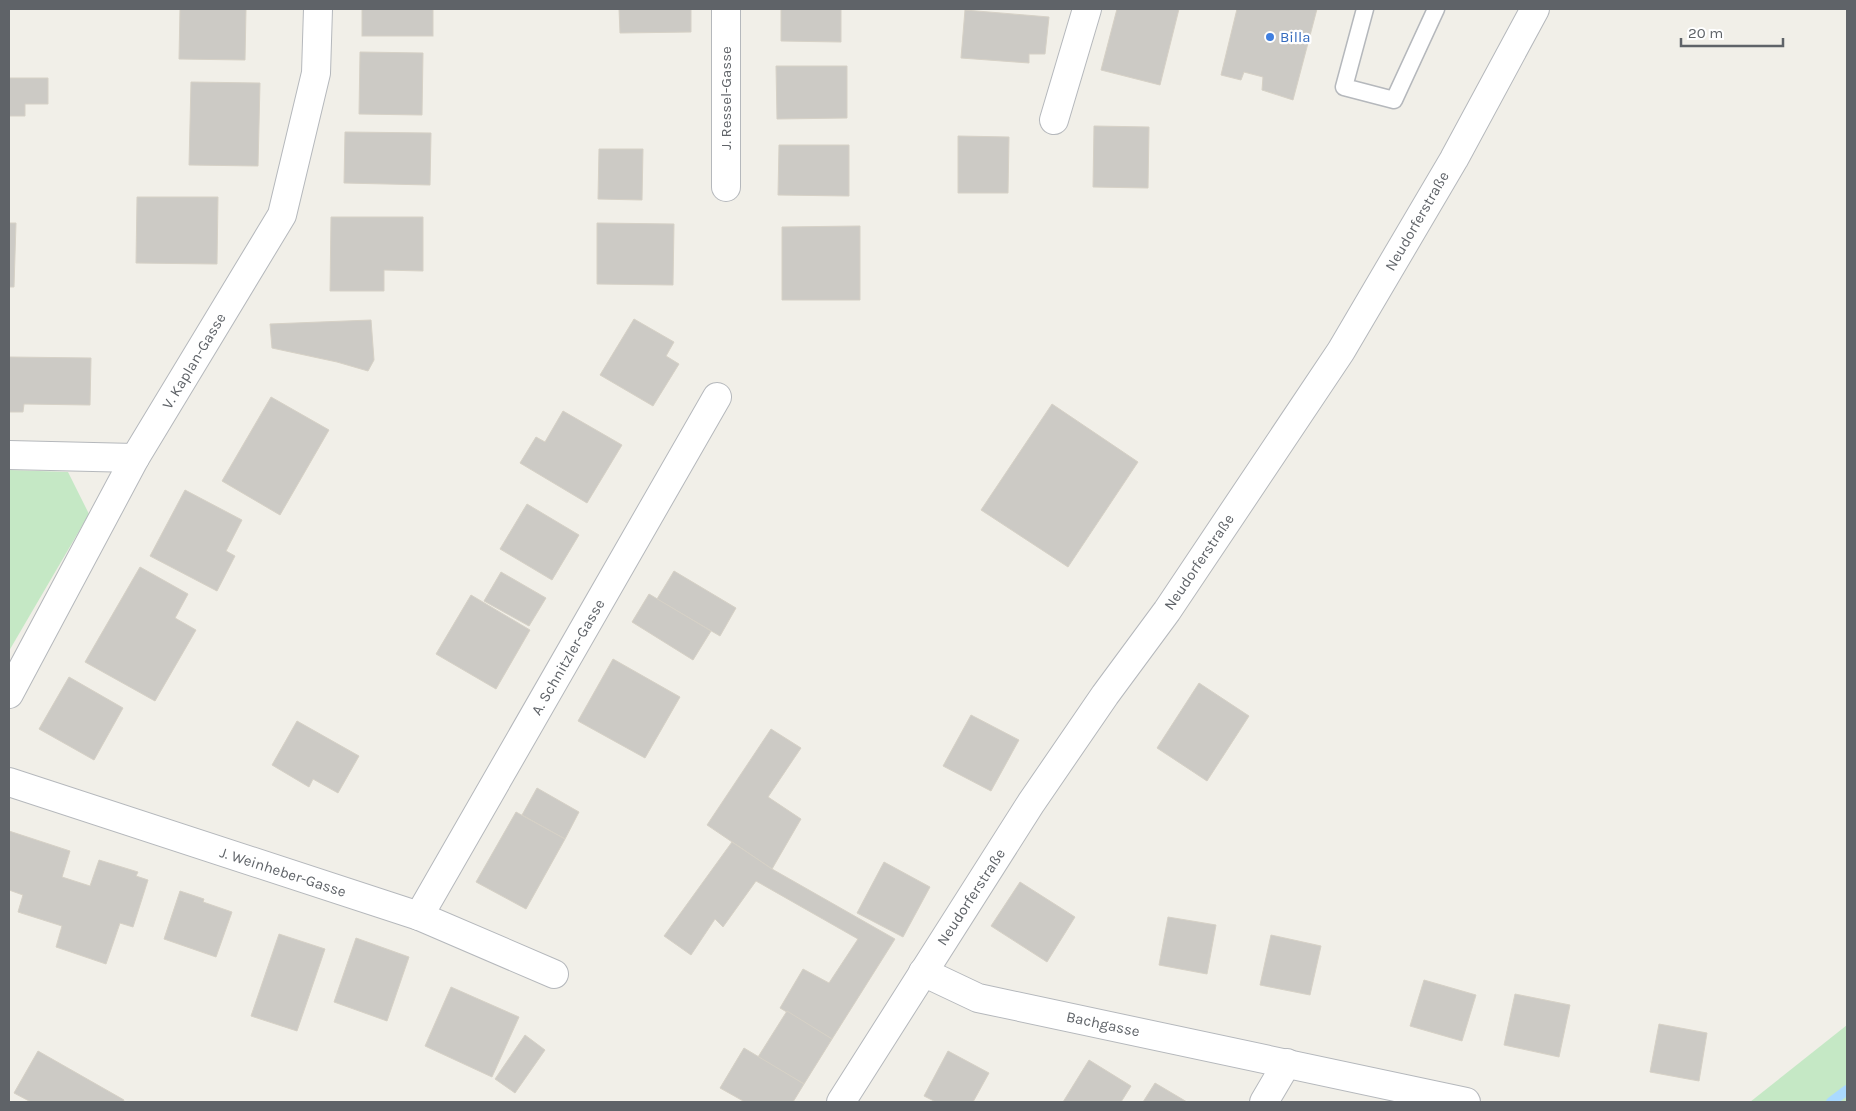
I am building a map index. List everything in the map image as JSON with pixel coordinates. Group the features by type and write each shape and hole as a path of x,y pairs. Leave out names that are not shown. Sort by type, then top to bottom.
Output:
{"street":[{"name":"V. Kaplan-Gasse","path":"9,694 135,458 282,215 316,73 318,9"},
{"name":"J. Ressel-Gasse","path":"726,9 726,188"},
{"path":"1054,120 1087,9"},
{"name":"Neudorferstraße","path":"841,1102 1031,803 1105,695 1166,611 1341,352 1454,159 1535,9"},
{"name":"A. Schnitzler-Gasse","path":"420,916 717,397"},
{"path":"9,455 135,458"},
{"name":"J. Weinheber-Gasse","path":"9,782 420,916 554,974"},
{"name":"Bachgasse","path":"923,972 978,998 1466,1102"},
{"path":"1264,1102 1287,1063"}],"lane":[{"path":"1365,9 1344,87 1394,100 1436,9"}],"green space":[{"path":"9,470 68,472 89,514 9,651"},
{"path":"1847,1025 1847,1102 1750,1102"}],"building":[{"path":"180,9 246,9 245,60 179,59"},
{"path":"362,9 433,9 433,36 362,36"},
{"path":"619,9 691,9 691,32 620,33"},
{"path":"781,9 841,9 841,42 781,41"},
{"path":"1117,9 1179,9 1160,85 1101,70"},
{"name":"Billa","path":"1237,9 1317,9 1293,100 1262,90 1263,77 1244,72 1241,80 1221,75"},
{"path":"965,10 1049,17 1045,54 1029,54 1029,63 961,58"},
{"path":"360,52 423,53 422,115 359,114"},
{"path":"776,66 847,66 847,118 777,119"},
{"path":"9,78 48,78 48,104 25,104 25,116 9,116"},
{"path":"191,82 260,83 258,166 189,165"},
{"path":"1094,126 1149,127 1148,188 1093,187"},
{"path":"345,132 431,133 430,185 344,183"},
{"path":"958,136 1009,137 1008,193 958,193"},
{"path":"779,145 849,145 849,196 778,195"},
{"path":"599,149 643,149 642,200 598,199"},
{"path":"137,197 218,197 217,264 136,263"},
{"path":"331,217 423,217 423,271 384,270 384,291 330,291"},
{"path":"9,223 16,223 14,287 9,287"},
{"path":"597,223 674,224 673,285 597,284"},
{"path":"860,226 860,300 782,300 782,227"},
{"path":"634,319 674,342 666,356 679,364 653,406 600,375"},
{"path":"371,320 374,360 368,371 337,362 272,348 270,324"},
{"path":"9,357 91,358 90,405 24,404 23,412 9,412"},
{"path":"271,397 329,430 280,515 222,481"},
{"path":"1052,404 1138,462 1068,567 981,510"},
{"path":"563,411 622,445 587,503 520,463 536,437 545,442"},
{"path":"185,490 242,520 226,551 235,556 217,591 150,556"},
{"path":"527,504 579,535 552,580 500,549"},
{"path":"140,567 188,594 175,618 196,630 155,701 85,662"},
{"path":"674,571 736,608 720,636 657,599"},
{"path":"501,572 546,598 529,626 484,601"},
{"path":"649,594 711,631 693,660 632,622"},
{"path":"471,595 530,630 496,689 436,654"},
{"path":"613,659 680,697 645,758 578,721"},
{"path":"69,677 123,708 94,760 39,729"},
{"path":"1199,683 1249,716 1207,781 1157,748"},
{"path":"971,715 1019,740 991,791 943,766"},
{"path":"297,721 359,756 338,793 313,779 309,787 272,765"},
{"path":"771,729 801,748 768,797 801,819 772,869 707,825"},
{"path":"537,788 579,812 565,839 522,815"},
{"path":"516,812 565,839 526,909 476,882"},
{"path":"9,831 70,851 62,877 90,886 99,860 138,872 136,876 148,880 133,927 120,923 106,964 56,947 62,926 18,912 23,895 9,890"},
{"path":"732,842 772,869 895,939 832,1039 780,1008 803,969 829,983 858,939 756,881 723,927 715,919 691,955 664,936"},
{"path":"884,862 930,887 903,937 857,913"},
{"path":"1020,882 1075,917 1047,962 991,926"},
{"path":"180,891 204,899 203,902 232,912 216,957 164,939"},
{"path":"1168,917 1216,925 1207,974 1159,965"},
{"path":"279,934 325,949 297,1031 251,1016"},
{"path":"1271,935 1321,946 1310,995 1260,985"},
{"path":"356,938 409,957 387,1021 334,1002"},
{"path":"1424,980 1476,995 1462,1041 1410,1026"},
{"path":"451,987 519,1017 492,1077 425,1046"},
{"path":"1515,994 1570,1005 1559,1057 1504,1045"},
{"path":"787,1011 832,1039 804,1084 758,1057"},
{"path":"1659,1024 1707,1033 1699,1081 1650,1072"},
{"path":"525,1035 545,1050 515,1093 495,1079"},
{"path":"744,1048 804,1084 793,1102 745,1102 720,1088"},
{"path":"38,1051 124,1100 123,1102 31,1102 14,1093"},
{"path":"948,1051 989,1073 973,1102 936,1102 924,1096"},
{"path":"1089,1060 1131,1086 1121,1102 1063,1102"},
{"path":"1155,1083 1187,1102 1143,1102"}],"waterway":[{"path":"1831,1102 1847,1090"}],"place":[{"name":"Billa","path":"1270,37"}]}
